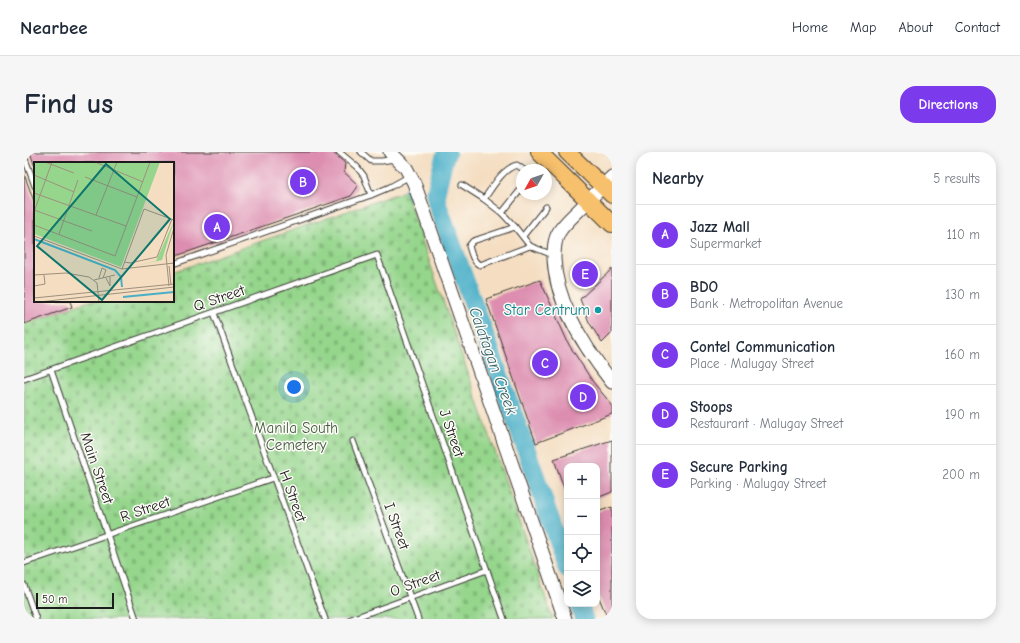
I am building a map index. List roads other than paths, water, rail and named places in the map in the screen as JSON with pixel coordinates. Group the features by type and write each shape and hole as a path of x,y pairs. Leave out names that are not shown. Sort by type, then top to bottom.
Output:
{"main road":[{"path":"539,152 612,224"},
{"path":"567,152 609,186"}],"street":[{"path":"394,155 411,176 502,433 565,619"},
{"path":"609,186 588,201 558,233 554,246 554,255 560,291 572,322 593,358 612,382"}],"lane":[{"path":"339,152 364,176 371,195"},
{"path":"361,152 371,161 382,161 394,155"},
{"path":"24,156 34,183"},
{"path":"484,199 506,171 512,166 516,165"},
{"path":"174,264 371,195 411,176"},
{"path":"462,185 502,213 530,246 554,255"},
{"path":"502,213 516,196"},
{"path":"523,236 546,207"},
{"path":"515,227 472,241 469,246 477,264 480,265 530,246"},
{"name":"Q Street","path":"24,379 377,255"},
{"name":"J Street","path":"377,255 504,619"},
{"name":"H Street","path":"214,313 325,619"},
{"name":"Main Street","path":"51,370 136,619"},
{"name":"I Street","path":"353,442 418,619"},
{"name":"R Street","path":"24,563 273,478"},
{"name":"O Street","path":"351,619 486,570"},
{"path":"24,585 36,619"}],"waterway":[{"name":"Calatagan Creek","path":"447,152 436,192 437,203 564,559"},
{"path":"405,189 410,200"},
{"name":"Calatagan Creek","path":"580,607 584,619"}],"place":[{"name":"BDO","path":"303,182"},
{"name":"Jazz Mall","path":"217,227"},
{"name":"Secure Parking","path":"585,274"},
{"name":"Star Centrum","path":"598,310"},
{"name":"Contel Communication","path":"545,363"},
{"name":"Stoops","path":"583,397"}],"park label":[{"name":"Manila South Cemetery","path":"296,436"}]}
